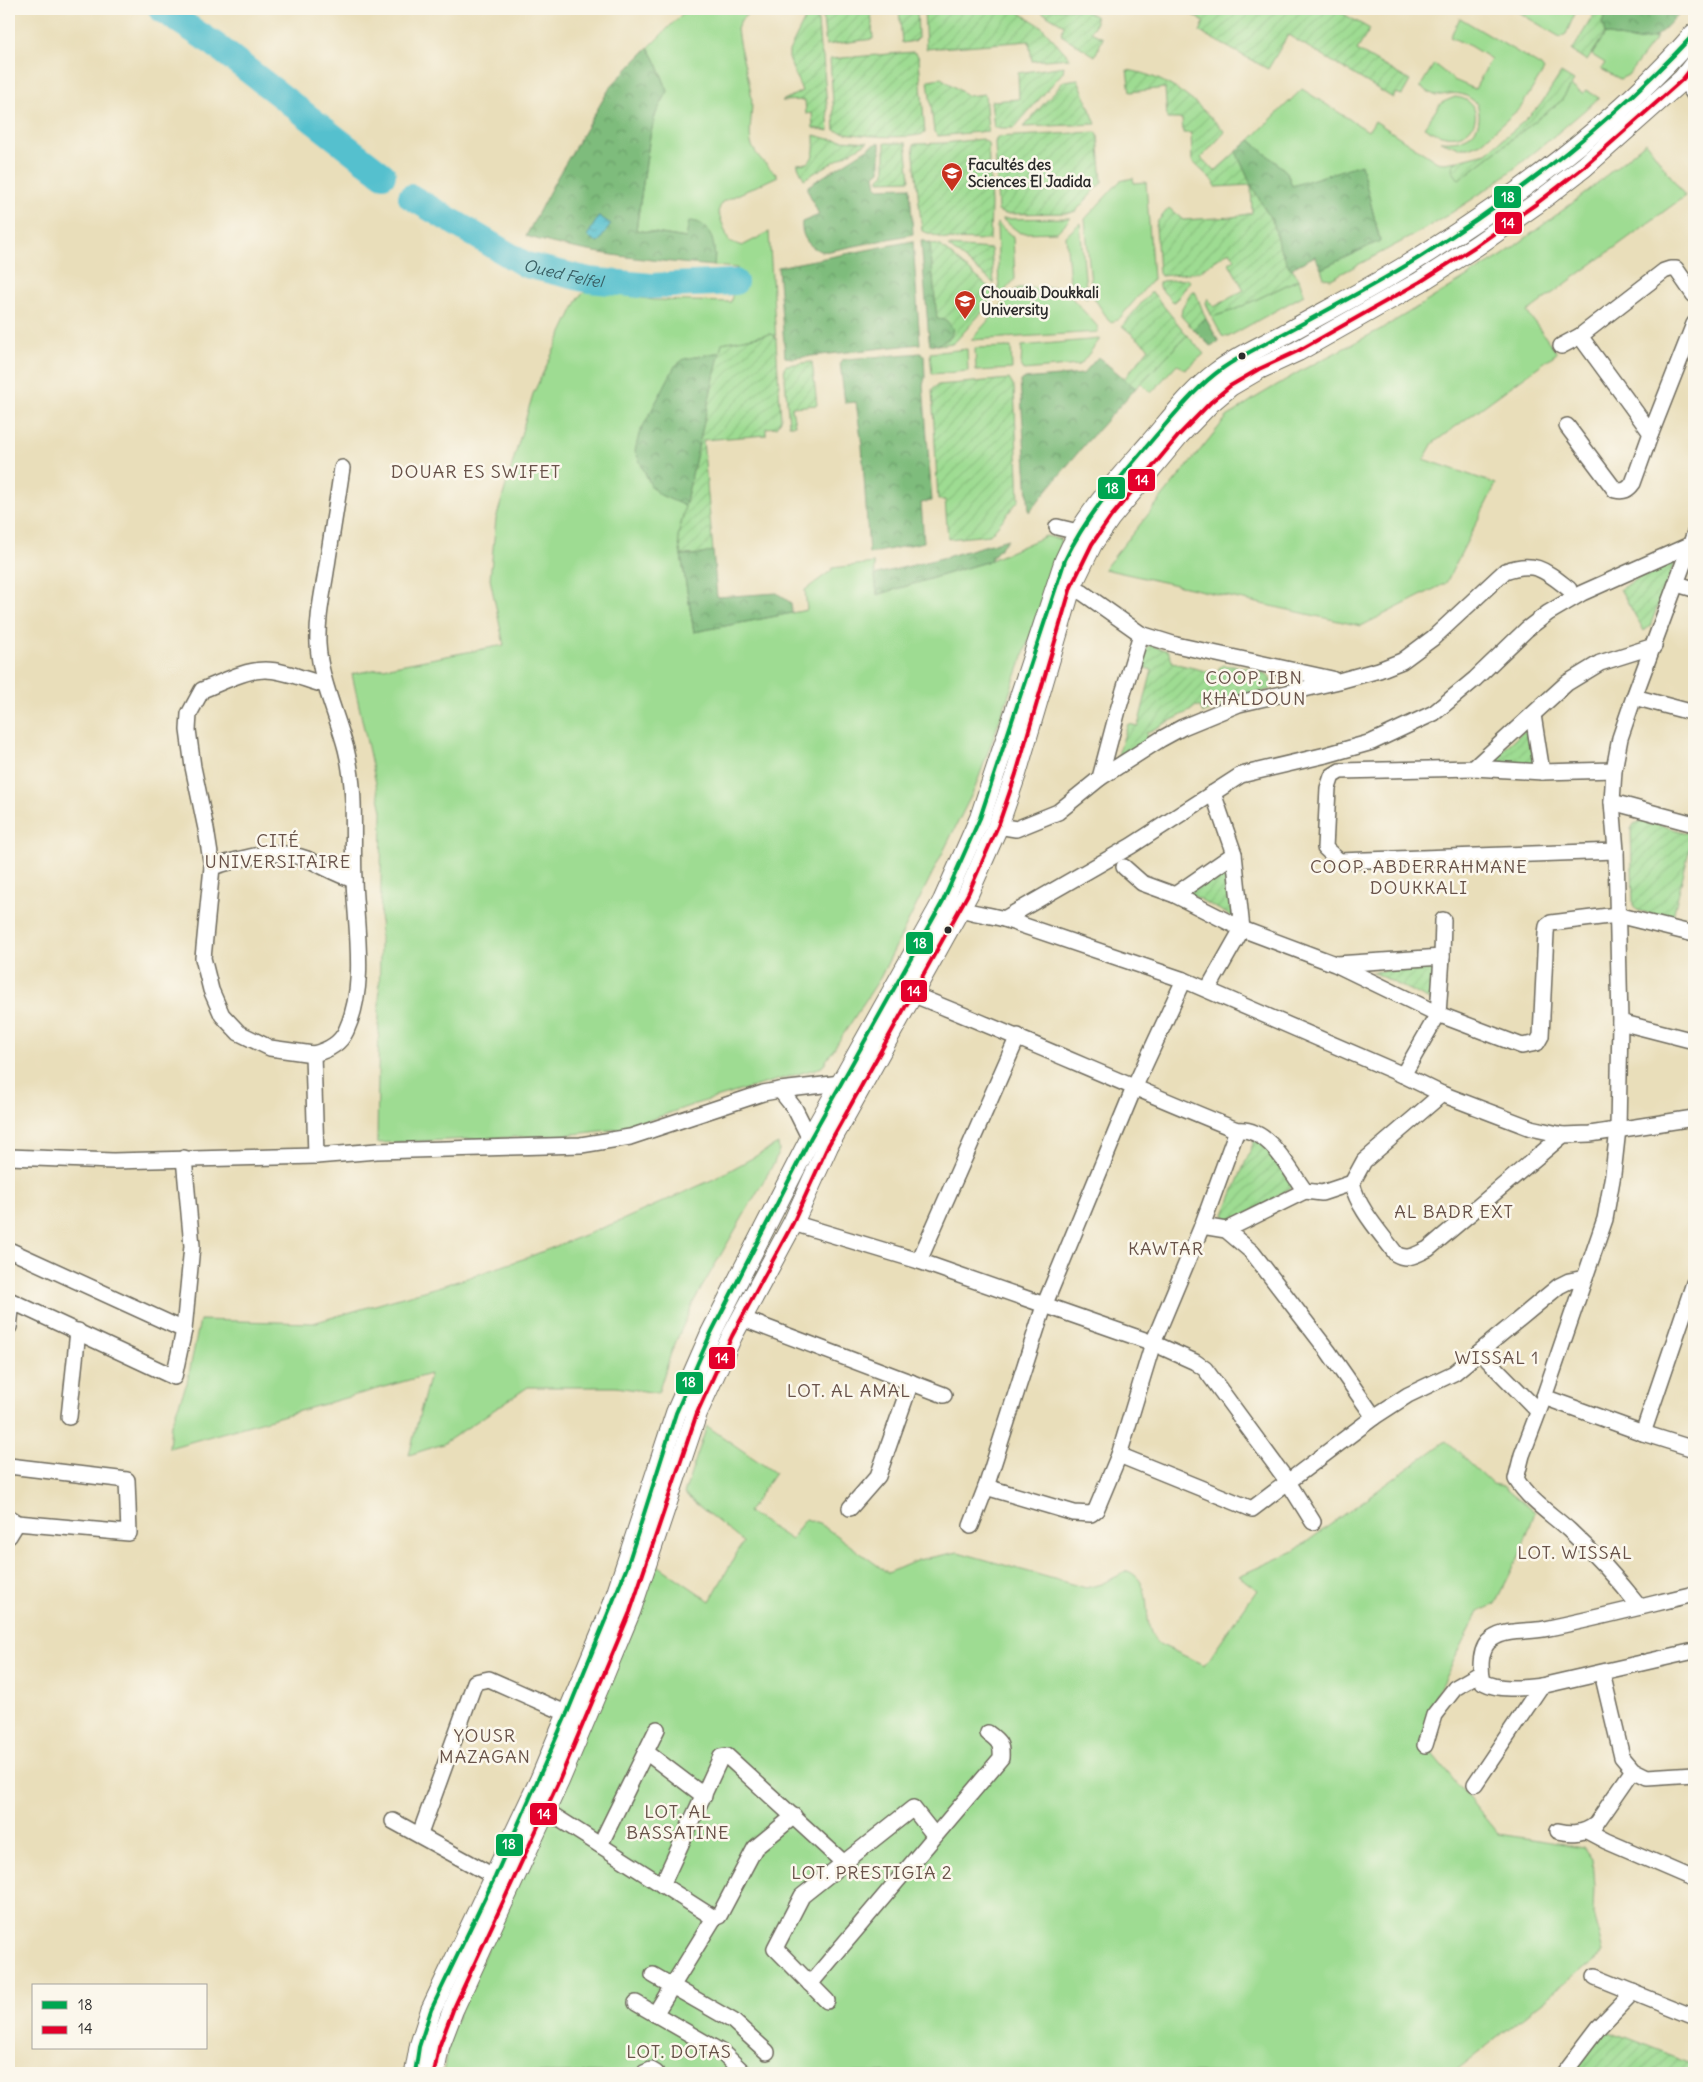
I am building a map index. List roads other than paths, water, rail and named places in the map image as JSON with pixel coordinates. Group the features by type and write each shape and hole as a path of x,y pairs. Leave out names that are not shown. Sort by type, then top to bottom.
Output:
{"main road":[{"path":"434,2073 439,2046 453,2010 546,1810 635,1569 697,1413 741,1318 793,1223 828,1146 914,994 955,898 1064,560 1078,532 1106,492 1186,402 1216,373 1248,353 1406,266 1523,188 1570,152 1664,69 1694,34"},
{"path":"635,1569 676,1413 736,1280 841,1083 998,826 1027,739 1071,587 1092,544 1110,518 1179,435 1230,386 1259,369 1298,351 1420,282 1476,246 1536,204 1584,167 1690,79"},
{"path":"415,2073 419,2047 431,2010 540,1780 568,1714 621,1609"}],"street":[{"path":"1562,346 1580,336 1664,271 1676,270 1694,295"},
{"path":"1567,426 1615,490 1628,490 1633,483 1694,324"},
{"path":"1580,336 1651,433"},
{"path":"325,685 264,670 246,674 202,690 189,714 188,730 212,867 203,958 211,990 222,1015 239,1033 270,1048 313,1054 325,1051 345,1033 356,997 358,952 352,789 346,750 325,685 318,646 318,618 342,468"},
{"path":"1057,527 1078,532"},
{"path":"1004,918 1132,846 1241,775 1326,756 1372,742 1434,713 1475,679 1527,629 1548,613 1582,593 1693,541"},
{"path":"1640,1607 1607,1566 1522,1489 1516,1479 1586,1278 1604,1219 1613,1174 1618,1129 1620,1022 1616,851 1612,802 1614,770 1620,738 1634,697 1693,541"},
{"path":"998,826 1016,828 1051,816 1100,778 1160,739 1239,704 1339,681 1402,661 1419,650 1506,571 1518,566 1530,566 1546,571 1568,589"},
{"path":"1677,584 1694,589"},
{"path":"1071,587 1083,593 1141,634 1176,645 1339,681"},
{"path":"1100,778 1141,634"},
{"path":"1474,768 1567,683 1600,663 1654,646"},
{"path":"1276,695 1277,668"},
{"path":"1634,697 1694,713"},
{"path":"1533,715 1542,772"},
{"path":"1614,770 1542,772 1474,768 1340,771 1332,776 1328,788 1325,848 1339,861 1616,851"},
{"path":"1208,989 1242,929 1234,854 1213,793"},
{"path":"1612,802 1694,824"},
{"path":"212,867 268,852 288,854 307,859 354,880"},
{"path":"1175,895 1234,854"},
{"path":"1124,867 1142,883 1175,895 1242,929 1335,964 1438,1014 1522,1046 1537,1043 1541,1036 1547,926 1551,923 1617,916 1694,934"},
{"path":"955,898 982,912 1208,989 1442,1094 1531,1128 1564,1135 1590,1134 1694,1118"},
{"path":"1403,1075 1438,1014 1443,920"},
{"path":"1335,964 1442,956"},
{"path":"971,1526 986,1487 1044,1306 1134,1088 1184,980"},
{"path":"914,994 1018,1036 1134,1088 1236,1130 1246,1129 1255,1132 1266,1140 1305,1191"},
{"path":"1620,1022 1694,1041"},
{"path":"919,1261 1018,1036"},
{"path":"313,1054 316,1156"},
{"path":"9,1158 113,1161 316,1156 377,1151 580,1145 630,1137 716,1107 780,1090 841,1083"},
{"path":"780,1090 795,1109 810,1139"},
{"path":"1226,1230 1305,1191 1322,1193 1352,1183 1364,1161 1442,1094"},
{"path":"986,1487 1074,1513 1091,1514 1096,1510 1103,1498 1119,1455 1153,1343 1202,1226 1236,1130"},
{"path":"1352,1183 1360,1204 1396,1254 1407,1258 1428,1249 1564,1135"},
{"path":"9,1327 10,1301 174,1377 184,1330 192,1246 184,1158"},
{"path":"793,1223 919,1261 1153,1343 1195,1362 1205,1369 1288,1482 1313,1522"},
{"path":"1202,1226 1226,1230 1252,1252 1374,1416"},
{"path":"9,1250 184,1330"},
{"path":"1119,1455 1252,1509 1374,1416 1408,1395 1454,1373 1559,1286 1586,1278"},
{"path":"1643,1433 1694,1283"},
{"path":"741,1318 944,1395"},
{"path":"69,1417 78,1331"},
{"path":"1480,1352 1538,1412"},
{"path":"850,1508 878,1476 911,1382"},
{"path":"1544,1397 1643,1433 1694,1448"},
{"path":"9,1466 127,1480 129,1533 13,1520 9,1536"},
{"path":"1694,1594 1542,1630 1499,1635 1491,1639 1484,1647 1481,1673 1483,1682 1491,1686 1515,1688 1541,1686 1694,1651"},
{"path":"1424,1745 1434,1715 1455,1688 1481,1673"},
{"path":"1602,1673 1622,1757 1633,1770 1647,1777 1694,1774"},
{"path":"420,1834 475,1682 489,1679 568,1714"},
{"path":"1475,1784 1541,1686"},
{"path":"600,1846 657,1729"},
{"path":"810,1984 1001,1758 1002,1747 999,1740 988,1733"},
{"path":"646,1752 704,1796"},
{"path":"662,1885 721,1757 727,1756 845,1864"},
{"path":"1558,1831 1573,1834 1587,1831 1595,1825 1633,1770"},
{"path":"827,2001 775,1948 802,1896 845,1864 913,1808 935,1836"},
{"path":"546,1810 714,1918"},
{"path":"655,2014 714,1918 719,1916 755,1848 794,1816"},
{"path":"392,1821 420,1834 495,1877"},
{"path":"1587,1831 1694,1879"},
{"path":"653,1975 671,1987 733,2020 767,2052"},
{"path":"1594,1977 1694,2017"},
{"path":"1564,2073 1599,2027 1633,1992"},
{"path":"636,2003 724,2053 744,2073"},
{"path":"644,2073 651,2070 656,2073"}],"water":[{"path":"599,216 611,224 598,243 587,236"}],"waterway":[{"name":"Oued Felfel","path":"161,9 214,44 383,175"},
{"name":"Oued Felfel","path":"411,197 526,265 589,280 651,286 735,282"}],"place":[{"name":"Facultés des Sciences El Jadida","path":"952,192"},
{"name":"Chouaib Doukkali University","path":"965,320"}],"district":[{"name":"DOUAR ES SWIFET","path":"476,471"},
{"name":"COOP. IBN KHALDOUN","path":"1254,688"},
{"name":"CITÉ UNIVERSITAIRE","path":"278,850"},
{"name":"COOP. ABDERRAHMANE DOUKKALI","path":"1419,876"},
{"name":"AL BADR EXT","path":"1454,1211"},
{"name":"KAWTAR","path":"1166,1248"},
{"name":"WISSAL 1","path":"1497,1357"},
{"name":"LOT. AL AMAL","path":"849,1390"},
{"name":"LOT. WISSAL","path":"1575,1552"},
{"name":"YOUSR MAZAGAN","path":"485,1745"},
{"name":"LOT. AL BASSATINE","path":"678,1821"},
{"name":"LOT. PRESTIGIA 2","path":"872,1872"},
{"name":"LOT. DOTAS","path":"679,2051"}]}
